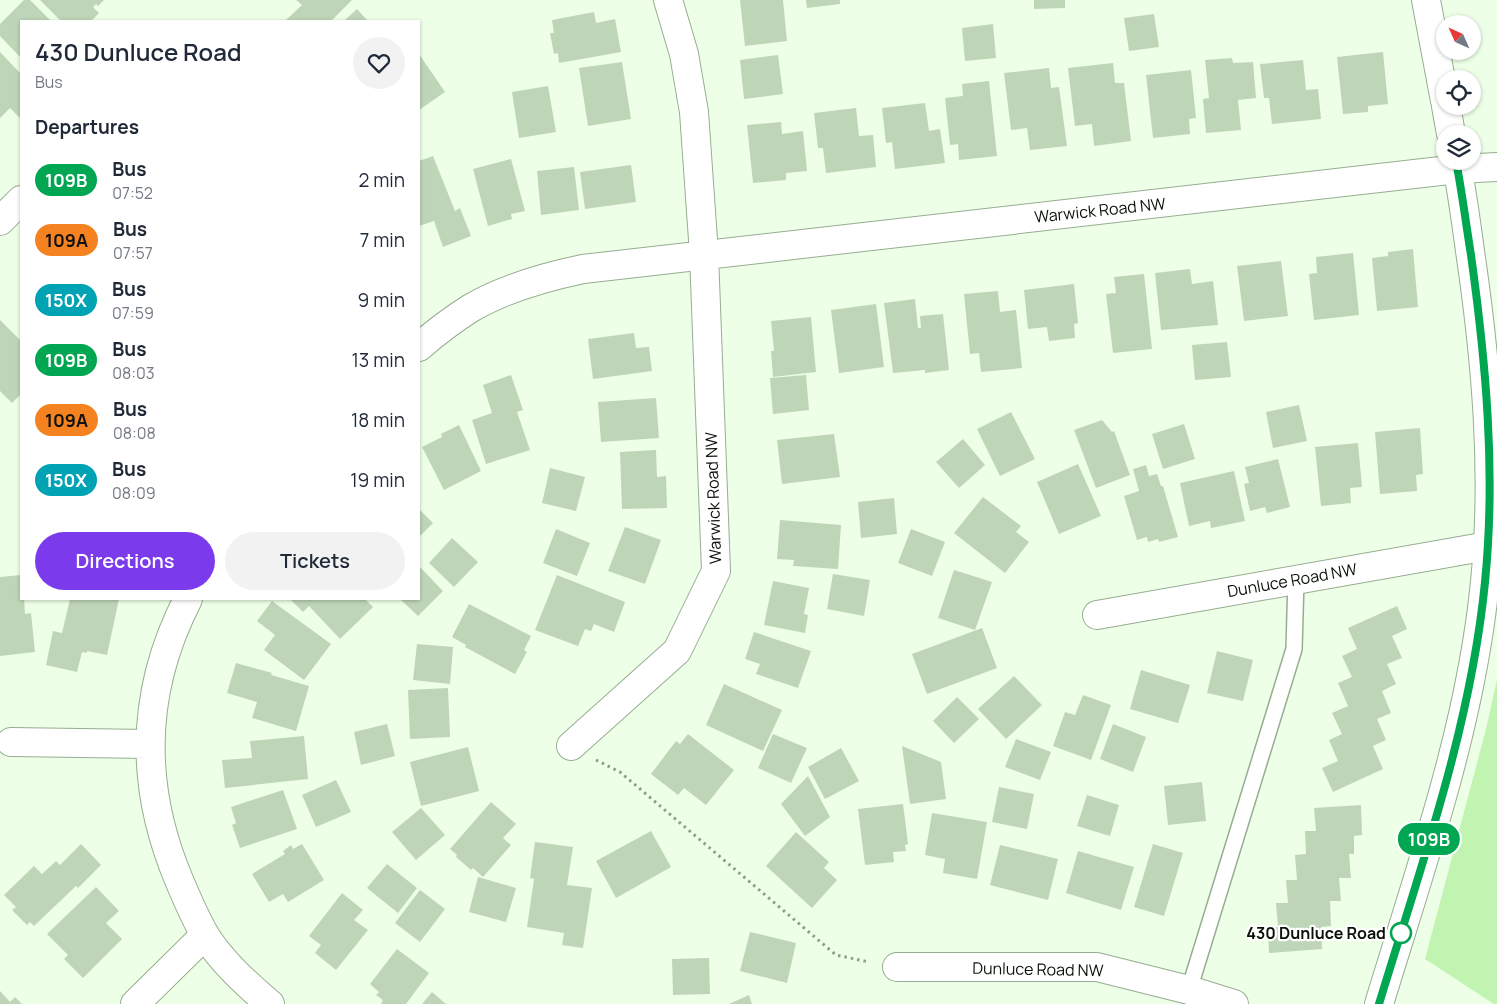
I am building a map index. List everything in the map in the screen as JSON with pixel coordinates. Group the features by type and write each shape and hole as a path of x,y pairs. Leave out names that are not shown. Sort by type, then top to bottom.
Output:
{"street":[{"name":"Warwick Road NW","path":"571,746 677,651 716,571 704,254 694,112 684,54 668,0"},
{"path":"1426,0 1439,70"},
{"name":"Warwick Road NW","path":"420,347 443,327 472,308 498,295 530,282 583,269 1436,167"},
{"name":"Warwick Road NW","path":"1481,167 1497,168"},
{"path":"1379,1004 1439,805 1458,734 1472,666 1485,584 1490,478 1485,374 1478,301 1458,170"},
{"path":"0,221 20,201"},
{"name":"Dunluce Road NW","path":"1097,615 1488,546"},
{"path":"187,600 177,620 163,659 153,705 149,744 152,783 158,821 169,857 205,935 229,966 252,990 270,1004"},
{"path":"11,742 149,744"},
{"path":"135,1004 205,935"},
{"name":"Dunluce Road NW","path":"897,967 1097,967 1189,990 1234,1004"}],"lane":[{"path":"1189,990 1294,649 1296,580"}],"path":[{"path":"571,746 620,772 836,955 897,967"}],"green space":[{"path":"1497,680 1497,1004 1494,1004 1425,959 1486,729"}],"building":[{"path":"24,0 30,0 50,20 20,20 20,57 0,36 0,24"},
{"path":"40,0 104,0 98,6 96,4 93,7 99,13 92,20 60,20"},
{"path":"296,0 352,0 332,20 286,20 302,5"},
{"path":"740,0 783,0 787,41 745,46"},
{"path":"806,0 840,0 840,4 807,8"},
{"path":"1034,0 1065,0 1065,8 1034,9"},
{"path":"357,9 367,20 345,20"},
{"path":"594,12 596,23 615,19 621,52 559,63 558,53 554,54 550,33 554,33 552,20"},
{"path":"1154,14 1159,47 1129,51 1124,18"},
{"path":"993,24 996,58 965,61 962,28"},
{"path":"0,52 20,73 20,118 10,108 0,118"},
{"path":"1383,52 1388,104 1368,106 1368,112 1343,114 1337,57"},
{"path":"420,55 445,92 420,109"},
{"path":"778,55 783,94 744,99 740,60"},
{"path":"1232,58 1233,63 1253,62 1256,98 1238,100 1241,130 1206,133 1203,99 1209,98 1205,60"},
{"path":"1303,60 1306,90 1318,89 1321,119 1272,124 1269,98 1264,98 1260,64"},
{"path":"622,62 631,119 588,126 579,68"},
{"path":"1113,63 1115,83 1124,83 1131,141 1094,146 1092,124 1075,126 1068,68"},
{"path":"1049,68 1051,88 1059,87 1067,146 1030,150 1027,128 1011,130 1004,73"},
{"path":"1191,70 1196,118 1189,119 1190,134 1153,138 1146,75"},
{"path":"989,81 997,156 959,160 958,144 950,145 945,98 963,96 962,84"},
{"path":"548,86 556,132 519,138 512,92"},
{"path":"925,103 929,131 940,129 945,163 895,169 892,142 886,143 882,108"},
{"path":"856,108 859,136 873,135 876,167 826,173 823,148 818,148 814,113"},
{"path":"781,122 782,134 803,131 807,171 786,173 786,180 753,183 747,125"},
{"path":"433,156 455,211 460,208 471,236 443,247 434,221 420,226 420,161"},
{"path":"511,159 525,211 511,214 512,219 488,226 473,169"},
{"path":"631,165 636,202 585,209 580,172"},
{"path":"574,167 579,210 541,215 537,171"},
{"path":"1413,249 1418,307 1377,311 1372,258 1388,256 1388,252"},
{"path":"1353,253 1359,315 1314,320 1309,274 1317,273 1316,257"},
{"path":"1281,261 1288,316 1244,321 1237,266"},
{"path":"1190,269 1192,284 1213,281 1218,325 1161,330 1155,273"},
{"path":"1144,274 1152,349 1113,353 1106,294 1116,293 1114,277"},
{"path":"1074,284 1078,323 1074,324 1075,338 1049,341 1047,327 1028,329 1024,290"},
{"path":"998,291 1000,312 1016,310 1022,368 981,372 979,353 970,354 964,294"},
{"path":"915,299 918,328 921,328 920,316 943,314 949,370 925,373 925,370 893,373 884,303"},
{"path":"876,304 884,367 839,373 831,310"},
{"path":"811,317 816,372 773,377 771,351 774,351 771,321"},
{"path":"0,320 20,340 20,395 12,403 0,391"},
{"path":"634,333 636,348 649,347 652,371 593,379 588,339"},
{"path":"1227,342 1231,377 1195,380 1192,345"},
{"path":"511,375 523,410 517,412 530,450 486,464 472,420 492,413 483,385"},
{"path":"806,375 809,410 773,414 770,378"},
{"path":"656,398 659,438 601,442 598,402"},
{"path":"1299,405 1307,441 1273,448 1266,412"},
{"path":"1011,412 1035,459 1000,476 977,429"},
{"path":"1102,420 1112,432 1114,431 1130,475 1096,488 1074,430"},
{"path":"1184,424 1195,459 1163,469 1152,434"},
{"path":"459,425 481,471 444,490 422,447 442,437 441,434"},
{"path":"1420,428 1423,474 1416,475 1417,491 1380,494 1375,432"},
{"path":"834,434 840,477 782,484 777,440"},
{"path":"963,439 985,465 959,488 936,462"},
{"path":"1358,443 1362,487 1350,488 1351,503 1321,506 1315,447"},
{"path":"656,450 657,477 666,476 667,508 622,509 620,452"},
{"path":"1278,459 1290,507 1267,513 1265,507 1250,511 1244,484 1249,483 1245,467"},
{"path":"1078,464 1101,516 1059,534 1037,482"},
{"path":"1146,465 1149,476 1157,474 1161,486 1163,486 1178,537 1159,542 1158,539 1148,542 1147,537 1137,540 1124,496 1139,491 1133,469"},
{"path":"550,468 585,477 576,511 542,503"},
{"path":"1234,471 1245,521 1211,528 1210,521 1189,526 1180,483"},
{"path":"983,497 1021,526 1016,532 1029,542 1005,573 954,533"},
{"path":"894,498 897,534 861,538 858,502"},
{"path":"420,510 433,523 420,536"},
{"path":"780,520 841,525 838,569 793,566 794,560 777,559"},
{"path":"625,527 661,540 645,584 608,571"},
{"path":"556,529 590,543 577,576 543,563"},
{"path":"911,529 945,542 932,576 898,563"},
{"path":"452,538 478,562 454,587 429,563"},
{"path":"420,567 443,591 418,616 401,600 420,600"},
{"path":"954,570 992,582 975,630 938,618"},
{"path":"833,574 870,580 864,616 827,609"},
{"path":"20,575 20,600 24,600 25,614 31,613 35,652 0,656 0,577"},
{"path":"557,575 625,602 614,632 594,624 591,631 585,629 578,646 535,630"},
{"path":"773,581 809,588 804,614 808,615 805,633 764,625"},
{"path":"70,600 119,600 107,655 87,651 87,653 82,652 77,672 46,665 53,631 62,633"},
{"path":"291,600 366,600 373,607 340,639 309,606 303,612"},
{"path":"272,601 331,644 304,680 264,650 275,635 257,621"},
{"path":"469,604 531,636 524,650 527,652 515,674 465,647 466,645 452,637"},
{"path":"1397,606 1407,629 1392,636 1402,658 1387,664 1396,684 1382,691 1391,713 1377,719 1386,740 1373,746 1383,769 1333,792 1322,768 1338,761 1329,740 1342,734 1332,713 1348,706 1338,683 1352,677 1342,656 1357,649 1348,628"},
{"path":"982,628 997,668 927,694 912,654"},
{"path":"754,632 811,651 798,688 756,674 760,664 745,659"},
{"path":"417,644 453,647 450,684 413,680"},
{"path":"1217,651 1253,660 1243,701 1207,693"},
{"path":"236,663 309,686 296,731 252,718 257,702 227,693"},
{"path":"1141,670 1190,685 1178,723 1130,709"},
{"path":"1014,676 1042,705 1006,739 978,709"},
{"path":"724,684 782,710 763,751 706,725"},
{"path":"448,688 450,737 410,739 408,690"},
{"path":"1083,695 1111,705 1091,760 1053,746 1065,712 1075,715"},
{"path":"957,697 979,719 954,743 933,721"},
{"path":"387,724 395,756 361,765 354,732"},
{"path":"1113,724 1146,737 1133,772 1100,759"},
{"path":"688,734 734,770 706,805 684,788 678,795 651,774 676,741 680,744"},
{"path":"773,734 807,748 791,783 758,768"},
{"path":"304,736 308,779 225,788 222,760 252,758 250,741"},
{"path":"1016,739 1051,752 1040,780 1005,767"},
{"path":"902,746 941,762 946,799 910,804"},
{"path":"468,747 479,791 421,806 410,762"},
{"path":"841,748 859,781 825,799 808,767"},
{"path":"808,776 830,817 805,836 781,804"},
{"path":"336,780 351,812 316,827 302,795"},
{"path":"1202,782 1206,821 1168,825 1164,786"},
{"path":"999,787 1034,794 1027,829 992,822"},
{"path":"283,790 297,829 240,848 232,825 236,823 231,807"},
{"path":"1087,795 1119,805 1110,836 1077,826"},
{"path":"491,802 516,824 503,838 511,845 483,877 473,868 471,870 450,849"},
{"path":"903,804 908,844 905,845 906,851 893,852 894,862 865,865 858,809"},
{"path":"1361,805 1362,835 1354,836 1354,854 1349,854 1351,878 1339,878 1341,901 1330,901 1331,926 1321,927 1322,949 1269,953 1268,928 1278,927 1276,903 1288,903 1286,880 1297,880 1295,855 1306,854 1305,831 1316,831 1314,808"},
{"path":"421,808 445,835 416,860 392,832"},
{"path":"932,813 987,822 977,879 943,873 945,859 925,855"},
{"path":"651,831 671,867 616,898 596,861"},
{"path":"796,832 829,862 824,868 837,880 812,908 766,866"},
{"path":"535,842 573,847 567,885 592,888 583,948 562,945 564,933 527,927 534,879 530,878"},
{"path":"81,844 101,865 78,888 76,886 34,926 30,922 27,925 12,910 16,907 4,895 34,866 42,874 56,861 60,865"},
{"path":"302,844 324,880 288,902 283,894 269,902 252,874 285,854 283,851 291,845 293,849"},
{"path":"1153,844 1183,853 1164,916 1134,907"},
{"path":"1000,845 1058,859 1048,900 990,885"},
{"path":"1078,851 1134,867 1121,910 1066,893"},
{"path":"387,864 417,888 398,913 367,888"},
{"path":"478,877 516,888 506,922 469,912"},
{"path":"96,887 119,911 106,923 122,939 83,978 64,959 68,955 47,934"},
{"path":"420,890 445,909 420,942 395,923"},
{"path":"342,893 363,910 354,920 368,930 336,970 315,953 321,945 309,936"},
{"path":"750,932 796,943 787,983 740,971"},
{"path":"397,949 429,973 406,1004 381,1004 383,1000 376,995 379,992 370,984"},
{"path":"709,958 710,994 673,995 672,959"},
{"path":"0,991 10,1002 15,997 22,1004 0,1004"},
{"path":"432,992 446,1004 422,1004"},
{"path":"749,995 752,1004 729,1004"}],"bus line":[{"name":"109B","path":"1379,1004 1442,796 1458,734 1471,676 1485,584 1490,478 1485,374 1478,301 1457,170"}],"place":[{"name":"430 Dunluce Road","path":"1401,933"}]}
